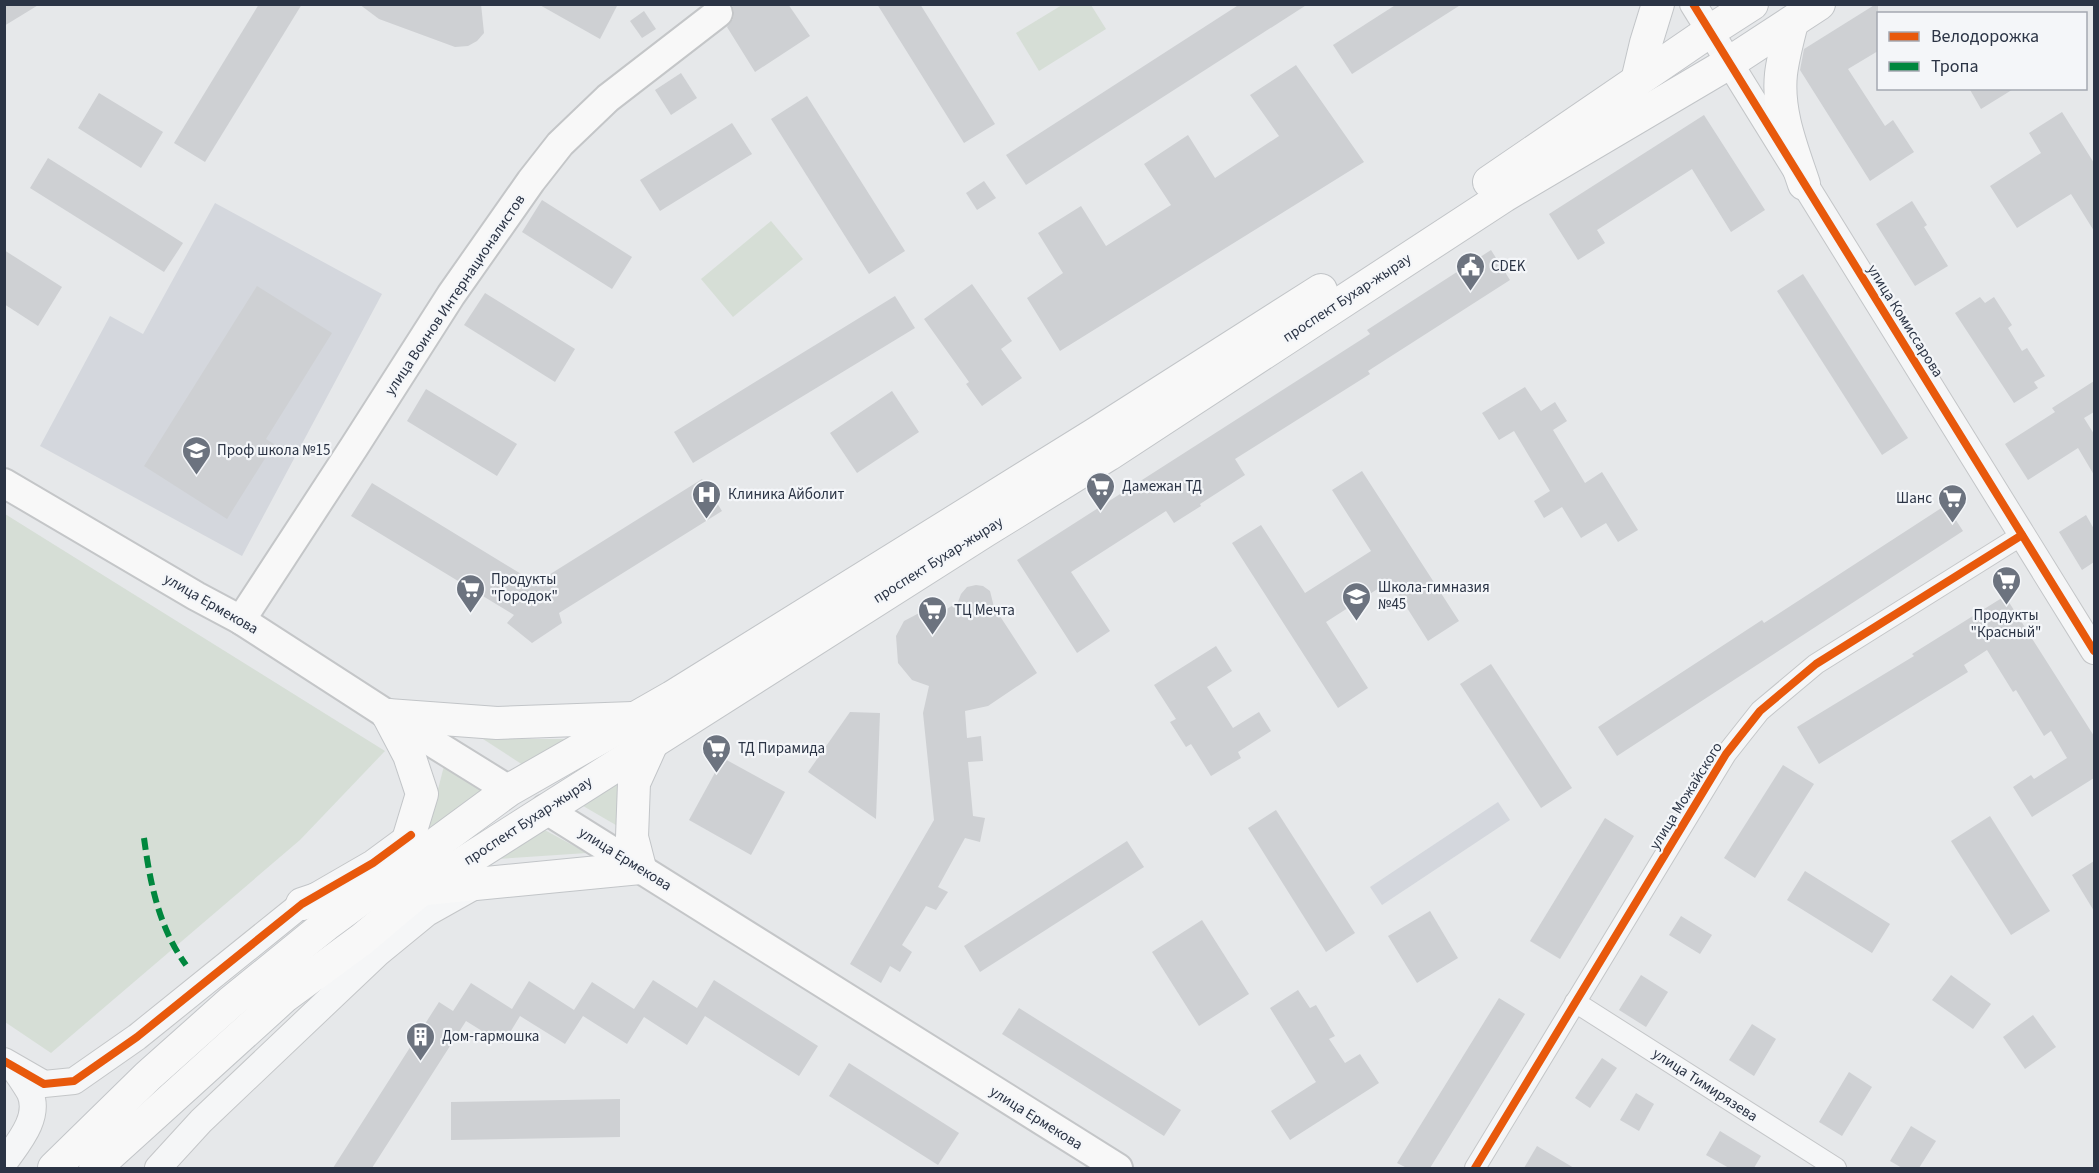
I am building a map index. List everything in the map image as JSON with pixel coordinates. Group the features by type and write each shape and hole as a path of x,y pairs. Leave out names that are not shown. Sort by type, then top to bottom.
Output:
{"main road":[{"path":"1637,81 1646,42 1659,4"},
{"name":"проспект Бухар-жырау","path":"95,1168 285,996 369,947 410,881 510,790 646,729 984,531 1101,444 1752,4"},
{"name":"проспект Бухар-жырау","path":"1101,444 1504,196 1729,63 1819,4"},
{"name":"улица Воинов Интернационалистов","path":"241,620 451,295 531,180 560,144 608,98 718,13"},
{"path":"1791,23 1781,73 1781,103 1786,131 1804,184"},
{"name":"улица Ермекова","path":"4,483 241,620 388,715 545,809 1118,1168"},
{"path":"302,904 410,881 478,885 640,868 632,837 634,783 646,729 497,723 388,715"},
{"path":"388,715 409,754 422,794 411,834 410,881"},
{"name":"проспект Бухар-жырау","path":"410,881 545,809 646,729"},
{"path":"54,1168 156,1068 231,1002 327,924 410,881"}],"street":[{"name":"улица Комиссарова","path":"1693,4 2094,651"},
{"name":"улица Можайского","path":"1475,1168 1726,754 1760,711 1816,664 2022,535"},
{"path":"9,1064 44,1084 74,1081 137,1037 302,904 373,863 411,834"},
{"path":"158,1168 369,947 478,885"},
{"name":"улица Тимирязева","path":"1575,1002 1836,1168"},
{"path":"4,1163 28,1129 32,1111 31,1095 9,1064"}],"shaded area":[{"path":"1062,5 1091,5 1106,29 1039,71 1016,33"},
{"path":"215,203 382,294 242,556 40,446 110,316 143,334"},
{"path":"771,221 803,259 733,317 701,279"},
{"path":"5,514 385,751 300,840 51,1053 5,1022"},
{"path":"483,739 571,739 526,767"},
{"path":"444,766 487,792 426,836"},
{"path":"628,774 621,828 578,803"},
{"path":"1498,802 1510,820 1382,905 1370,887"},
{"path":"541,828 587,853 497,859"}],"building":[{"path":"4,4 40,4 4,26"},
{"path":"259,4 302,4 205,162 174,143"},
{"path":"359,4 481,4 484,33 468,46 455,47 379,19"},
{"path":"538,4 618,4 600,39"},
{"path":"732,4 788,4 810,36 755,72 727,27 733,19"},
{"path":"877,4 920,4 995,124 964,143"},
{"path":"1240,4 1308,4 1026,185 1006,155"},
{"path":"1397,4 1462,4 1352,74 1333,45"},
{"path":"1878,4 1877,52 1848,69 1885,126 1893,120 1914,152 1870,181 1800,70 1804,49"},
{"path":"644,11 656,29 642,38 630,21"},
{"path":"1296,65 1364,162 1060,351 1027,298 1063,273 1038,233 1081,206 1106,246 1171,205 1144,164 1188,135 1215,178 1279,136 1250,95"},
{"path":"681,73 697,98 671,115 655,90"},
{"path":"1970,90 2012,90 1981,109"},
{"path":"99,93 163,132 141,168 78,128"},
{"path":"807,96 905,251 869,274 771,119"},
{"path":"2062,112 2094,163 2094,231 2071,194 2017,228 1990,186 2041,153 2029,133"},
{"path":"1704,115 1765,210 1731,232 1692,169 1597,230 1605,243 1578,260 1549,214"},
{"path":"732,123 752,154 660,211 640,180"},
{"path":"48,158 183,243 164,272 30,188"},
{"path":"984,181 996,198 977,210 966,193"},
{"path":"542,200 632,257 612,289 522,232"},
{"path":"1912,201 1927,225 1924,227 1948,266 1915,286 1876,224"},
{"path":"4,250 62,287 38,326 4,304"},
{"path":"1491,250 1510,280 1368,371 1370,374 1235,459 1245,475 1200,504 1201,506 1174,523 1166,511 1071,572 1110,631 1077,653 1017,560 1370,334 1367,330"},
{"path":"1803,274 1908,438 1882,455 1777,291"},
{"path":"972,284 1012,341 1001,349 1022,378 982,406 966,384 969,382 924,319"},
{"path":"257,286 332,333 266,439 274,444 227,519 144,466"},
{"path":"485,293 575,349 555,382 464,325"},
{"path":"895,296 915,328 693,463 674,432"},
{"path":"1980,297 1985,303 1994,297 2012,325 2008,328 2022,351 2027,348 2045,376 2034,382 2038,388 2014,403 1955,313"},
{"path":"2094,381 2094,412 2084,418 2094,434 2094,475 2078,448 2028,480 2005,444 2055,412 2052,408"},
{"path":"1525,387 1541,411 1555,402 1567,421 1553,430 1585,483 1602,472 1638,530 1618,542 1606,523 1581,538 1562,507 1544,518 1534,501 1550,491 1514,431 1499,440 1482,413"},
{"path":"426,389 517,444 497,476 407,421"},
{"path":"892,391 919,432 857,473 830,433"},
{"path":"1362,471 1459,621 1428,641 1390,581 1326,622 1368,688 1338,708 1232,543 1261,525 1305,593 1371,551 1332,490"},
{"path":"702,479 722,511 559,613 562,623 532,643 507,623 514,615 351,516 372,483 536,583"},
{"path":"1946,505 1963,531 1617,756 1598,727 1762,620 1764,623"},
{"path":"2086,515 2094,529 2094,562 2082,570 2059,532"},
{"path":"983,586 990,591 994,607 1037,673 988,706 965,711 967,738 981,736 983,761 968,762 973,816 985,818 980,842 965,838 938,887 948,892 936,910 926,906 902,945 912,952 900,972 890,966 881,983 850,964 934,820 923,713 929,686 912,680 898,663 896,636 904,621 923,611 942,612 958,602 967,587"},
{"path":"2005,596 2094,736 2094,778 2032,817 2013,787 2031,775 2034,779 2067,758 2051,731 2044,736 2016,690 2013,692 1987,650 1964,665 1968,672 1819,764 1797,727 1914,656 1912,654"},
{"path":"1216,646 1232,671 1207,687 1233,728 1259,712 1271,731 1238,752 1241,758 1211,776 1191,744 1186,747 1170,722 1176,719 1154,685"},
{"path":"1491,664 1572,788 1541,808 1460,684"},
{"path":"850,712 880,713 876,819 808,772"},
{"path":"723,758 785,792 751,855 689,820"},
{"path":"1783,765 1814,784 1755,878 1724,858"},
{"path":"1276,810 1355,933 1326,952 1248,828"},
{"path":"1990,816 2050,911 2011,935 1951,841"},
{"path":"1605,818 1634,836 1560,959 1530,941"},
{"path":"1127,841 1144,867 980,972 964,946"},
{"path":"2094,861 2094,911 2072,875"},
{"path":"1805,871 1890,924 1872,953 1787,900"},
{"path":"1430,911 1458,958 1417,983 1388,936"},
{"path":"1681,916 1712,935 1700,954 1669,935"},
{"path":"1202,920 1249,994 1199,1026 1152,952"},
{"path":"1641,975 1668,992 1646,1027 1619,1010"},
{"path":"1951,975 1991,1004 1973,1029 1932,1000"},
{"name":"Дом-гармошка","path":"653,980 697,1008 714,980 818,1046 799,1076 705,1016 687,1045 644,1017 627,1044 583,1016 565,1044 520,1016 503,1044 466,1021 372,1168 333,1168 439,1002 453,1011 471,983 512,1009 529,981 574,1010 592,982 634,1009"},
{"path":"1298,990 1310,1008 1316,1005 1335,1036 1329,1039 1345,1063 1360,1054 1379,1083 1290,1140 1271,1111 1316,1082 1270,1008"},
{"path":"1499,998 1525,1014 1430,1168 1407,1168 1397,1163"},
{"path":"1019,1008 1181,1110 1164,1136 1002,1034"},
{"path":"2033,1015 2056,1047 2025,1069 2003,1037"},
{"path":"1752,1024 1776,1039 1754,1076 1729,1060"},
{"path":"1602,1058 1617,1068 1590,1108 1575,1098"},
{"path":"849,1063 959,1133 938,1165 829,1096"},
{"path":"1849,1072 1872,1087 1842,1136 1819,1122"},
{"path":"1636,1093 1654,1104 1639,1131 1620,1120"},
{"path":"620,1099 620,1137 451,1140 451,1102"},
{"path":"1911,1126 1936,1141 1919,1168 1902,1168 1890,1161"},
{"path":"1720,1131 1761,1156 1754,1168 1729,1168 1706,1155"},
{"path":"1537,1146 1574,1168 1524,1168"}],"marked path":[{"path":"144,838 149,872 162,920 186,965"}],"cycle path":[{"path":"1693,4 2094,651"},
{"path":"1475,1168 1726,754 1760,711 1816,664 2022,535"},
{"path":"4,1061 44,1084 74,1081 137,1037 302,904 373,863 411,835"}],"place":[{"name":"CDEK","path":"1470,292"},
{"name":"Проф школа №15","path":"196,476"},
{"name":"Дамежан ТД","path":"1101,512"},
{"name":"Клиника Айболит","path":"707,520"},
{"name":"Шанс","path":"1953,524"},
{"name":"Продукты \"Красный\"","path":"2006,606"},
{"name":"Продукты \"Городок\"","path":"470,614"},
{"name":"Школа-гимназия №45","path":"1357,622"},
{"name":"ТЦ Мечта","path":"933,636"},
{"name":"ТД Пирамида","path":"717,774"},
{"name":"Дом-гармошка","path":"421,1062"}]}
